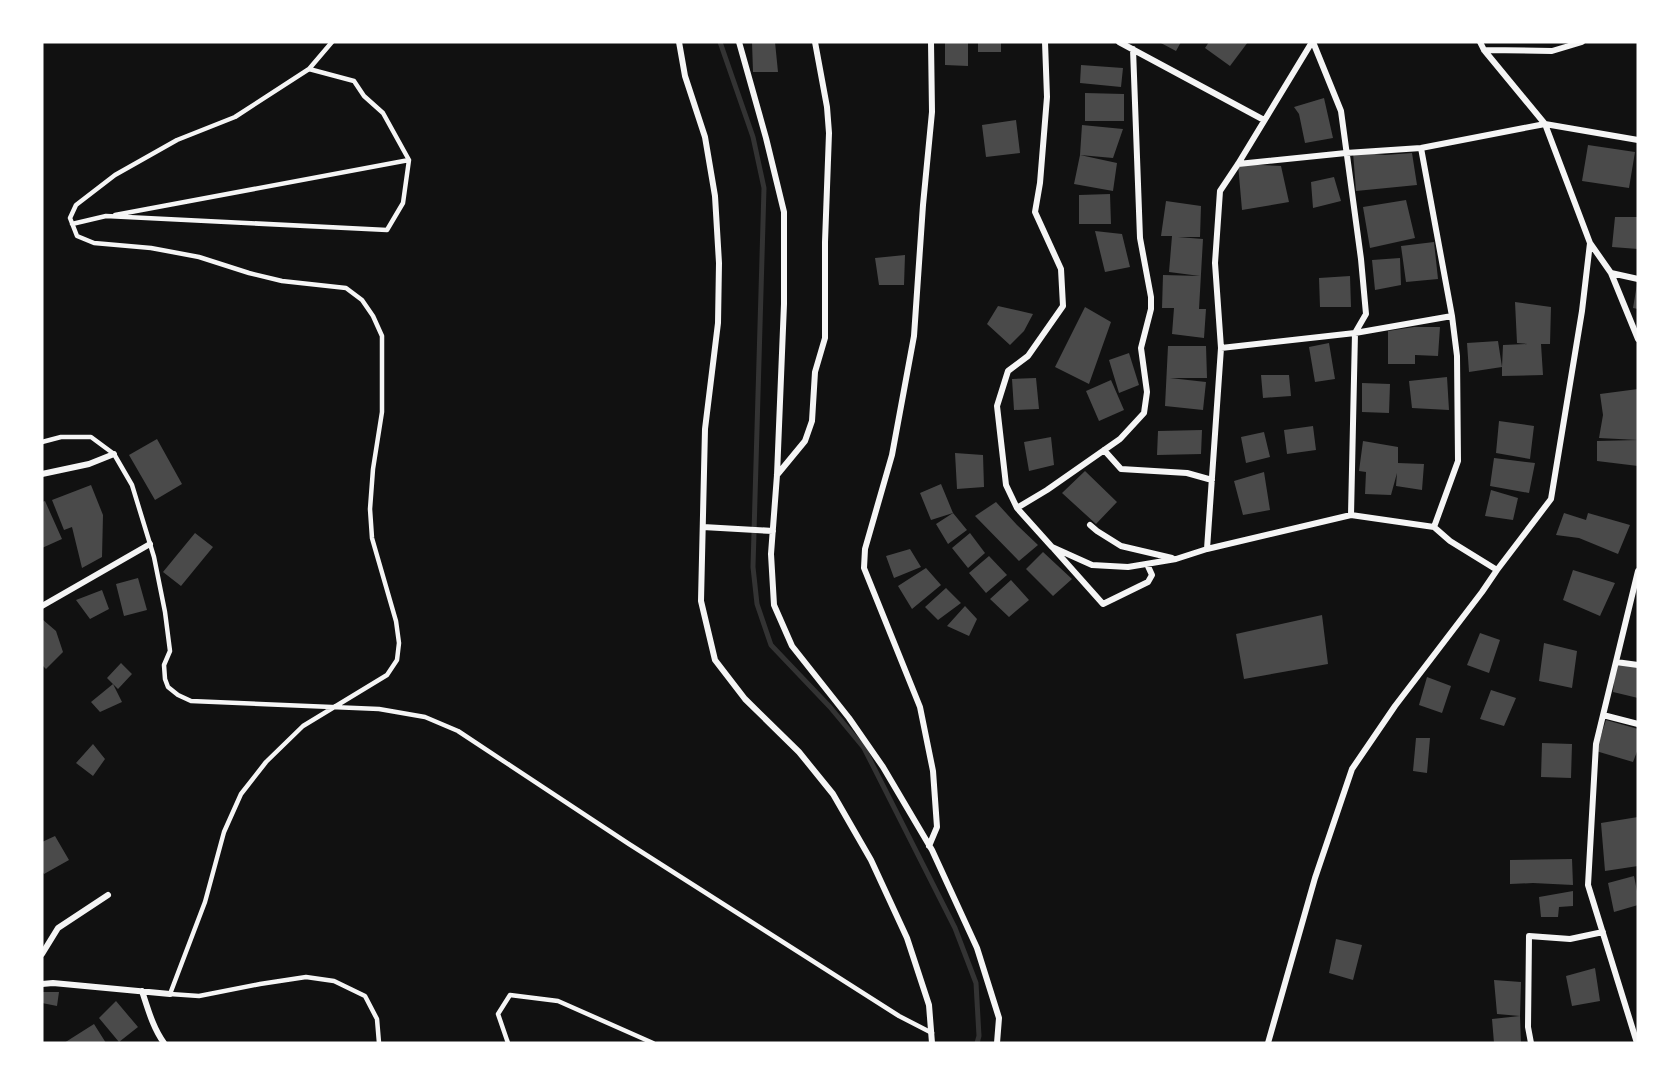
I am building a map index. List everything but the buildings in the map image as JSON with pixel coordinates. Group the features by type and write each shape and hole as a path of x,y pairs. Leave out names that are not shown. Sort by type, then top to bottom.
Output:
{"street":[{"path":"679,42 685,76 705,137 715,196 719,263 718,323 705,429 700,601 715,660 745,699 799,752 832,795 872,860 907,938 929,1005 932,1043"},
{"path":"739,42 766,138 783,212 784,304 777,475 771,554 774,605 792,646 849,718 883,767 929,846 976,948 999,1018 997,1043"},
{"path":"777,475 805,441 812,421 816,372 825,338 825,242 829,133 827,107 815,42"},
{"path":"929,846 937,827 933,771 920,707 864,568 865,549 892,455 914,336 922,205 932,112 932,42"},
{"path":"1045,42 1047,98 1040,183 1035,212 1061,269 1063,306 1028,356 1008,371 997,406 1006,485 1017,508 1103,604 1148,582 1152,575 1147,564"},
{"path":"1119,42 1264,120"},
{"path":"1207,549 1221,348 1215,263 1220,191 1312,42"},
{"path":"1312,42 1341,111 1366,314 1355,333 1351,515"},
{"path":"1480,42 1484,50 1545,124 1590,243 1611,273 1638,339"},
{"path":"1484,50 1552,51 1582,42"},
{"path":"1017,508 1120,439 1144,413 1147,392 1141,348 1151,309 1151,297 1140,238 1133,49"},
{"path":"1238,164 1421,148 1545,124 1638,140"},
{"path":"1421,148 1452,316 1457,356 1458,461 1434,527"},
{"path":"1268,1043 1315,878 1352,769 1395,706 1551,499 1582,311 1590,243"},
{"path":"1611,273 1638,279"},
{"path":"1221,348 1355,333 1452,316"},
{"path":"1104,450 1121,469 1187,473 1212,480"},
{"path":"42,474 89,464 114,454"},
{"path":"1052,547 1092,565 1128,567 1176,559 1207,549 1351,515 1434,527 1450,541 1497,570"},
{"path":"1090,525 1121,546 1176,559"},
{"path":"703,527 773,531"},
{"path":"42,606 150,544"},
{"path":"1637,1043 1588,885 1596,744 1638,571"},
{"path":"1616,662 1638,665"},
{"path":"1603,715 1638,724"},
{"path":"42,954 58,928 108,895"},
{"path":"1531,1043 1528,1027 1530,936 1570,939 1603,932"},
{"path":"42,984 53,983 170,994"},
{"path":"142,991 164,1043"}],"lane":[{"path":"332,42 309,69 235,117 177,140 115,175 76,205 70,218 77,236 94,243 151,248 199,257 282,281 346,288 362,300 373,316 382,336 382,412 373,469 370,509 372,538 396,621 399,643 397,660 387,675 303,726 266,762 241,794 224,831 205,902 170,994 198,996 306,977 334,981 365,996 377,1019 379,1043"},
{"path":"106,216 387,230 403,203 409,160 383,113 364,96 354,81 309,69"},
{"path":"72,224 409,160"},
{"path":"42,442 61,437 91,437 114,454 132,485 150,544 165,612 170,651 164,665 165,679 168,687 178,695 191,701 379,709 425,717 458,731 629,844 898,1016 932,1034"},
{"path":"508,1043 498,1014 510,995 558,1001 652,1043"}],"waterway":[{"path":"720,42 753,137 764,188 753,567 757,604 771,645 830,707 864,748 955,928 976,983 979,1036 977,1043"}]}
